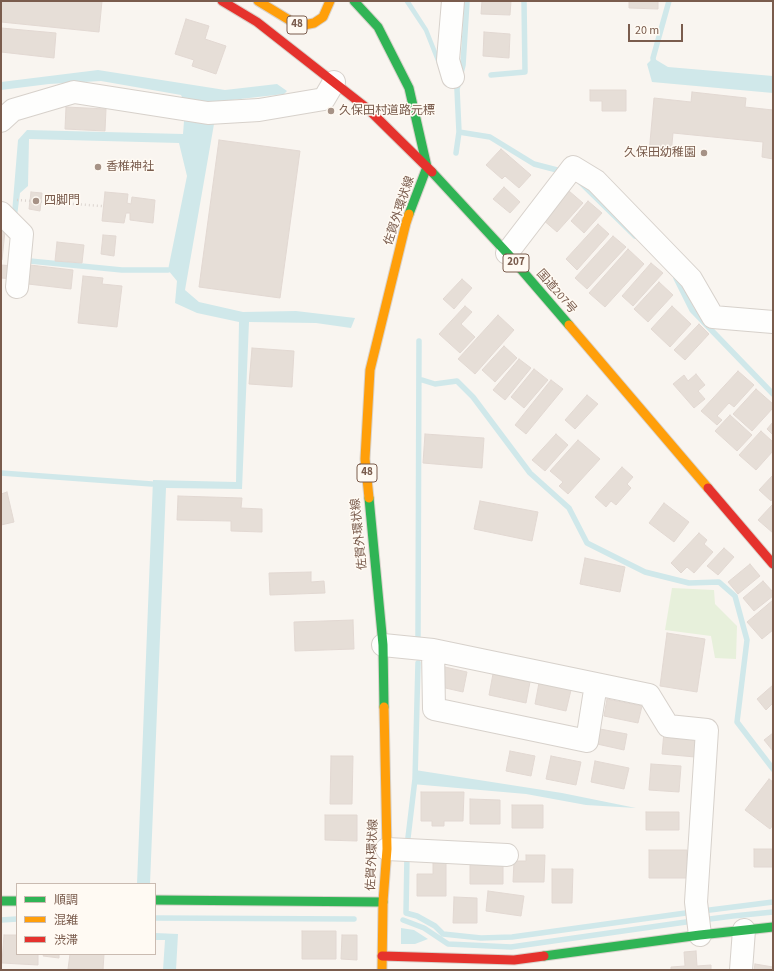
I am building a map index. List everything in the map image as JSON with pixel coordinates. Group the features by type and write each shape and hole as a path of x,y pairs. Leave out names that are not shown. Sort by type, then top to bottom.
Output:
{"main road":[{"name":"国道207号","path":"222,1 257,22 334,82 371,112 427,167 507,253 773,564"},
{"name":"48","path":"258,1 299,26 314,23 323,17 330,1"},
{"name":"佐賀外環状線","path":"354,1 378,28 409,88 427,167 406,223 370,370 365,459 383,645 387,849 383,902 382,970"},
{"path":"156,900 383,902"},
{"path":"1,901 16,901"},
{"path":"382,956 514,960 700,935 773,927"}],"street":[{"path":"453,1 448,60 453,76"},
{"path":"1,121 13,110 74,92 200,112 258,110 324,98 334,82"},
{"path":"507,253 574,167 596,181 691,279 713,317 773,322"},
{"path":"1,213 22,234 17,287"},
{"path":"383,645 432,650 649,695 668,726 707,730 696,902 700,935"},
{"path":"432,650 434,709 587,741 596,684"},
{"path":"387,849 507,855"},
{"path":"741,970 744,930"}],"path":[{"path":"24,200 102,206"}],"green space":[{"path":"672,588 714,590 715,604 737,626 736,659 715,658 711,636 665,630"}],"water":[{"path":"404,1 410,1 428,29 442,64 437,64 424,31"},
{"path":"653,58 668,67 773,76 773,93 652,82 647,64"},
{"path":"98,70 225,90 277,84 287,91 284,94 214,102 204,122 214,124 185,290 199,302 243,312 296,311 355,318 351,328 316,323 249,322 242,489 166,488 150,883 137,883 153,480 236,482 239,322 197,313 175,303 177,281 168,270 187,176 179,143 29,139 28,186 20,193 17,216 12,213 18,140 27,130 183,134 184,121 196,122 197,102 184,101 181,95 101,81 49,84 1,90 1,82"},
{"path":"415,770 562,793 636,808 586,805 526,794 412,784"},
{"path":"401,928 414,930 428,939 415,944 401,944"},
{"path":"156,933 178,934 176,970 163,970 165,940 156,940"}],"building":[{"path":"1,1 102,1 99,32 1,22"},
{"path":"482,1 511,1 510,15 481,14"},
{"path":"629,1 658,1 658,9 629,8"},
{"path":"186,19 209,26 205,39 226,46 216,74 192,66 194,60 175,54"},
{"path":"1,28 56,33 54,58 1,52"},
{"path":"484,32 510,34 509,58 483,56"},
{"path":"590,90 626,90 626,111 602,111 602,101 590,101"},
{"path":"692,92 746,98 745,107 773,110 773,159 762,157 763,142 673,133 671,155 649,153 654,98 691,102"},
{"path":"66,107 106,109 105,131 65,129"},
{"path":"219,140 300,151 280,298 199,287"},
{"path":"501,149 531,175 519,188 505,176 502,179 486,165"},
{"path":"504,187 520,202 510,213 493,199"},
{"path":"569,191 583,203 557,232 542,219"},
{"name":"四脚門","path":"31,192 42,193 40,211 29,209"},
{"path":"105,192 128,194 127,203 131,204 132,197 155,200 153,223 130,220 130,213 126,213 124,223 102,221"},
{"path":"588,201 602,213 584,233 571,221"},
{"path":"598,224 609,234 577,270 566,259"},
{"path":"1,230 5,231 2,260 1,260"},
{"path":"103,235 116,236 114,256 101,254"},
{"path":"613,236 626,247 587,289 575,278"},
{"path":"57,242 84,245 82,263 55,261"},
{"path":"628,249 644,264 605,307 589,293"},
{"path":"651,263 663,273 633,306 622,296"},
{"path":"1,265 14,266 13,279 1,278"},
{"path":"30,265 73,270 71,289 28,284"},
{"path":"83,276 103,278 102,284 122,286 117,327 78,323"},
{"path":"462,279 472,288 454,309 443,299"},
{"path":"659,282 673,295 648,322 634,309"},
{"path":"465,306 472,312 461,324 475,337 460,353 439,334"},
{"path":"672,306 691,324 670,347 651,329"},
{"path":"498,315 514,330 475,374 458,359"},
{"path":"699,324 709,334 685,360 674,350"},
{"path":"504,346 517,358 495,382 482,370"},
{"path":"252,348 294,351 292,387 249,384"},
{"path":"519,359 531,368 505,400 493,390"},
{"path":"534,369 548,380 524,408 511,397"},
{"path":"738,371 754,385 734,407 729,403 717,416 722,420 717,425 701,411"},
{"path":"696,374 705,385 698,391 705,399 694,408 673,384 684,375 688,381"},
{"path":"551,380 563,389 526,434 515,425"},
{"path":"756,389 773,404 773,408 752,431 733,414"},
{"path":"587,395 598,404 575,429 565,420"},
{"path":"730,415 752,435 737,451 715,431"},
{"path":"773,422 773,435 767,429"},
{"path":"761,431 773,442 773,451 756,470 739,455"},
{"path":"425,434 484,438 482,468 423,463"},
{"path":"556,434 568,445 545,471 532,460"},
{"path":"578,440 600,459 568,494 559,486 563,482 550,471"},
{"path":"622,467 633,477 627,484 631,488 616,505 611,501 606,507 595,497"},
{"path":"773,475 773,498 771,501 759,490"},
{"path":"7,492 14,522 1,525 1,494"},
{"path":"178,496 242,498 241,508 262,509 262,532 231,531 231,521 177,520"},
{"path":"480,501 538,512 532,541 474,529"},
{"path":"664,503 689,522 674,542 649,523"},
{"path":"773,504 773,533 758,520"},
{"path":"699,533 707,540 704,544 713,552 694,573 687,567 681,573 671,563"},
{"path":"724,548 734,557 718,575 707,566"},
{"path":"585,558 625,567 620,592 580,584"},
{"path":"750,564 760,576 738,594 728,582"},
{"path":"311,572 311,582 324,581 325,593 270,595 269,573"},
{"path":"763,581 773,592 773,596 754,611 743,598"},
{"path":"773,600 773,630 762,639 747,622"},
{"path":"353,620 354,649 295,651 294,622"},
{"path":"667,633 705,639 697,692 660,686"},
{"path":"445,667 467,672 463,692 441,687"},
{"path":"493,674 530,682 526,703 489,695"},
{"path":"539,683 571,690 566,711 535,704"},
{"path":"773,685 773,703 766,710 757,699"},
{"path":"607,699 642,706 638,723 604,716"},
{"path":"600,729 627,734 624,750 597,744"},
{"path":"664,732 697,734 695,757 662,754"},
{"path":"773,733 773,751 764,740"},
{"path":"510,751 535,756 531,776 506,771"},
{"path":"331,756 353,756 352,804 330,804"},
{"path":"551,756 581,762 576,785 546,779"},
{"path":"595,761 629,768 624,789 591,782"},
{"path":"651,764 681,766 679,792 649,790"},
{"path":"769,779 773,782 773,825 770,829 745,810"},
{"path":"421,792 464,792 463,821 444,821 444,826 432,826 432,821 421,821"},
{"path":"470,799 500,800 500,824 470,824"},
{"path":"512,805 543,805 543,828 512,828"},
{"path":"646,812 679,812 679,830 646,830"},
{"path":"325,815 357,815 357,841 325,840"},
{"path":"754,849 773,849 773,867 754,867"},
{"path":"649,850 687,850 687,878 649,878"},
{"path":"526,855 545,855 544,882 513,882 514,861 526,861"},
{"path":"470,860 503,860 503,884 470,884"},
{"path":"433,863 446,863 446,896 417,896 417,874 433,874"},
{"path":"552,869 573,869 572,903 552,903"},
{"path":"488,891 524,896 521,916 486,911"},
{"path":"454,897 477,898 477,923 453,923"},
{"path":"302,931 336,931 336,959 302,959"},
{"path":"4,935 16,935 16,955 38,955 38,965 2,963"},
{"path":"342,935 357,935 357,960 341,959"},
{"path":"696,951 697,966 711,965 711,970 671,970 671,967 685,966 684,952"},
{"path":"59,955 59,958 43,956"},
{"path":"70,955 104,955 103,970 68,969"},
{"path":"755,964 773,967 773,970 754,970"}],"waterway":[{"path":"456,153 459,132 457,89 463,65 467,1"},
{"path":"491,75 525,72 524,1"},
{"path":"654,64 653,58 669,1"},
{"path":"459,132 490,137 534,164 557,170"},
{"path":"580,182 635,236"},
{"path":"30,261 122,270 168,270"},
{"path":"676,278 692,310 773,394"},
{"path":"418,636 419,341"},
{"path":"419,379 435,384 457,381 473,397 530,473 569,508 587,543 645,572 689,583 719,582 735,596 747,640 737,722 773,769"},
{"path":"1,473 152,484"},
{"path":"407,846 415,779 418,663"},
{"path":"407,855 406,913 417,916 435,926 443,934 481,938 512,937 693,912"},
{"path":"702,911 773,902"},
{"path":"702,920 773,912"},
{"path":"156,918 354,919"},
{"path":"1,920 16,919"},
{"path":"403,920 424,928 448,944 511,947 693,921"}],"traffic: fast":[{"path":"354,1 378,27 409,88 427,167 409,214"},
{"path":"432,172 507,253 569,325"},
{"path":"369,498 383,645 384,707"},
{"path":"156,900 383,902"},
{"path":"1,901 16,901"},
{"path":"544,956 700,935 773,927"}],"traffic: slow":[{"path":"258,1 299,26 314,23 323,17 330,1"},
{"path":"369,498 365,459 370,370 409,214"},
{"path":"569,325 708,488"},
{"path":"382,970 383,902 387,849 384,707"}],"traffic: jam":[{"path":"222,1 257,22 368,109 432,172"},
{"path":"708,488 773,564"},
{"path":"382,956 514,960 544,956"}],"place":[{"name":"久保田村道路元標","path":"331,111"},
{"name":"久保田幼稚園","path":"704,153"},
{"name":"香椎神社","path":"98,167"},
{"name":"四脚門","path":"36,201"}]}
